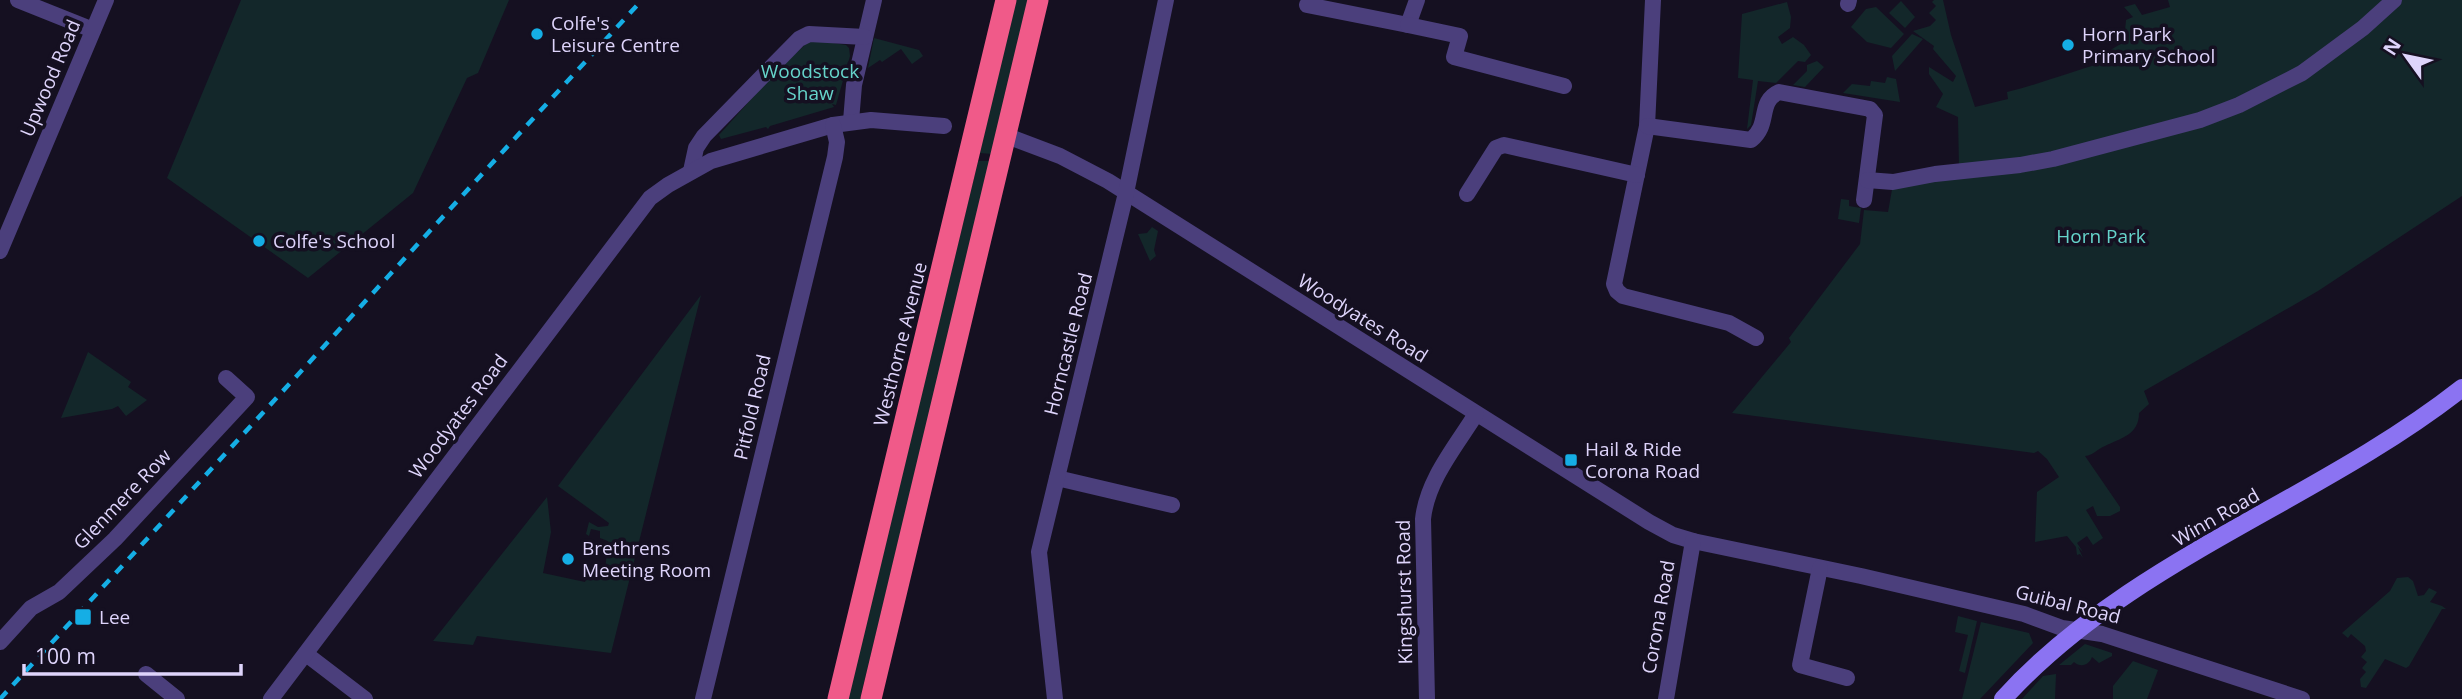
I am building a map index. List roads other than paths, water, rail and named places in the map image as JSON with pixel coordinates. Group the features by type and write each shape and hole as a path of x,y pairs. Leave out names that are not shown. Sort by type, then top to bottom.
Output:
{"highway":[{"name":"Westhorne Avenue","path":"838,699 1006,0"},
{"path":"871,699 1038,0"}],"street":[{"path":"18,0 93,30"},
{"name":"Upwood Road","path":"0,251 106,0"},
{"path":"851,121 852,94 874,0"},
{"name":"Horncastle Road","path":"1055,699 1039,552 1126,192 1166,0"},
{"path":"1408,25 1417,0"},
{"path":"1653,0 1647,126 1614,284 1623,296 1729,323 1756,338"},
{"path":"1867,180 1893,181 2053,159 2200,120 2239,105 2302,73 2363,28 2394,0"},
{"path":"1307,5 1460,36 1454,57 1564,86"},
{"path":"691,171 696,148 704,136 795,41 809,34 865,37"},
{"path":"1647,126 1751,140 1763,127 1769,100 1779,92 1870,109 1875,115 1864,200"},
{"name":"Woodyates Road","path":"271,699 650,198 691,171 737,152 833,125 851,121 891,121 944,126"},
{"name":"Pitfold Road","path":"703,699 835,157 833,125"},
{"name":"Woodyates Road","path":"1007,136 1070,161 1126,192 1649,522 1673,535 1693,541"},
{"path":"1467,194 1496,148 1504,145 1637,175"},
{"name":"Glenmere Row","path":"0,642 31,608 59,592 116,539 247,397 226,378"},
{"name":"Winn Road","path":"2003,699 2033,668 2079,629 2136,589 2364,457 2462,388"},
{"name":"Kingshurst Road","path":"1427,699 1424,504 1430,488 1476,414"},
{"path":"1057,478 1172,505"},
{"name":"Guibal Road","path":"1693,541 2024,614 2062,628 2079,629 2128,641 2302,699"},
{"name":"Corona Road","path":"1666,699 1693,541"},
{"path":"1820,568 1800,665 1847,678"},
{"path":"306,654 365,699"},
{"path":"146,674 172,698"}],"railway":[{"path":"0,699 642,0"}],"place":[{"name":"Colfe's Leisure Centre","path":"537,34"},
{"name":"Horn Park Primary School","path":"2068,45"},
{"name":"Colfe's School","path":"259,241"},
{"name":"Hail & Ride Corona Road","path":"1571,460"},
{"name":"Brethrens Meeting Room","path":"568,559"},
{"name":"Lee","path":"83,617"}],"park label":[{"name":"Woodstock Shaw","path":"810,82"},
{"name":"Horn Park","path":"2101,236"}]}
